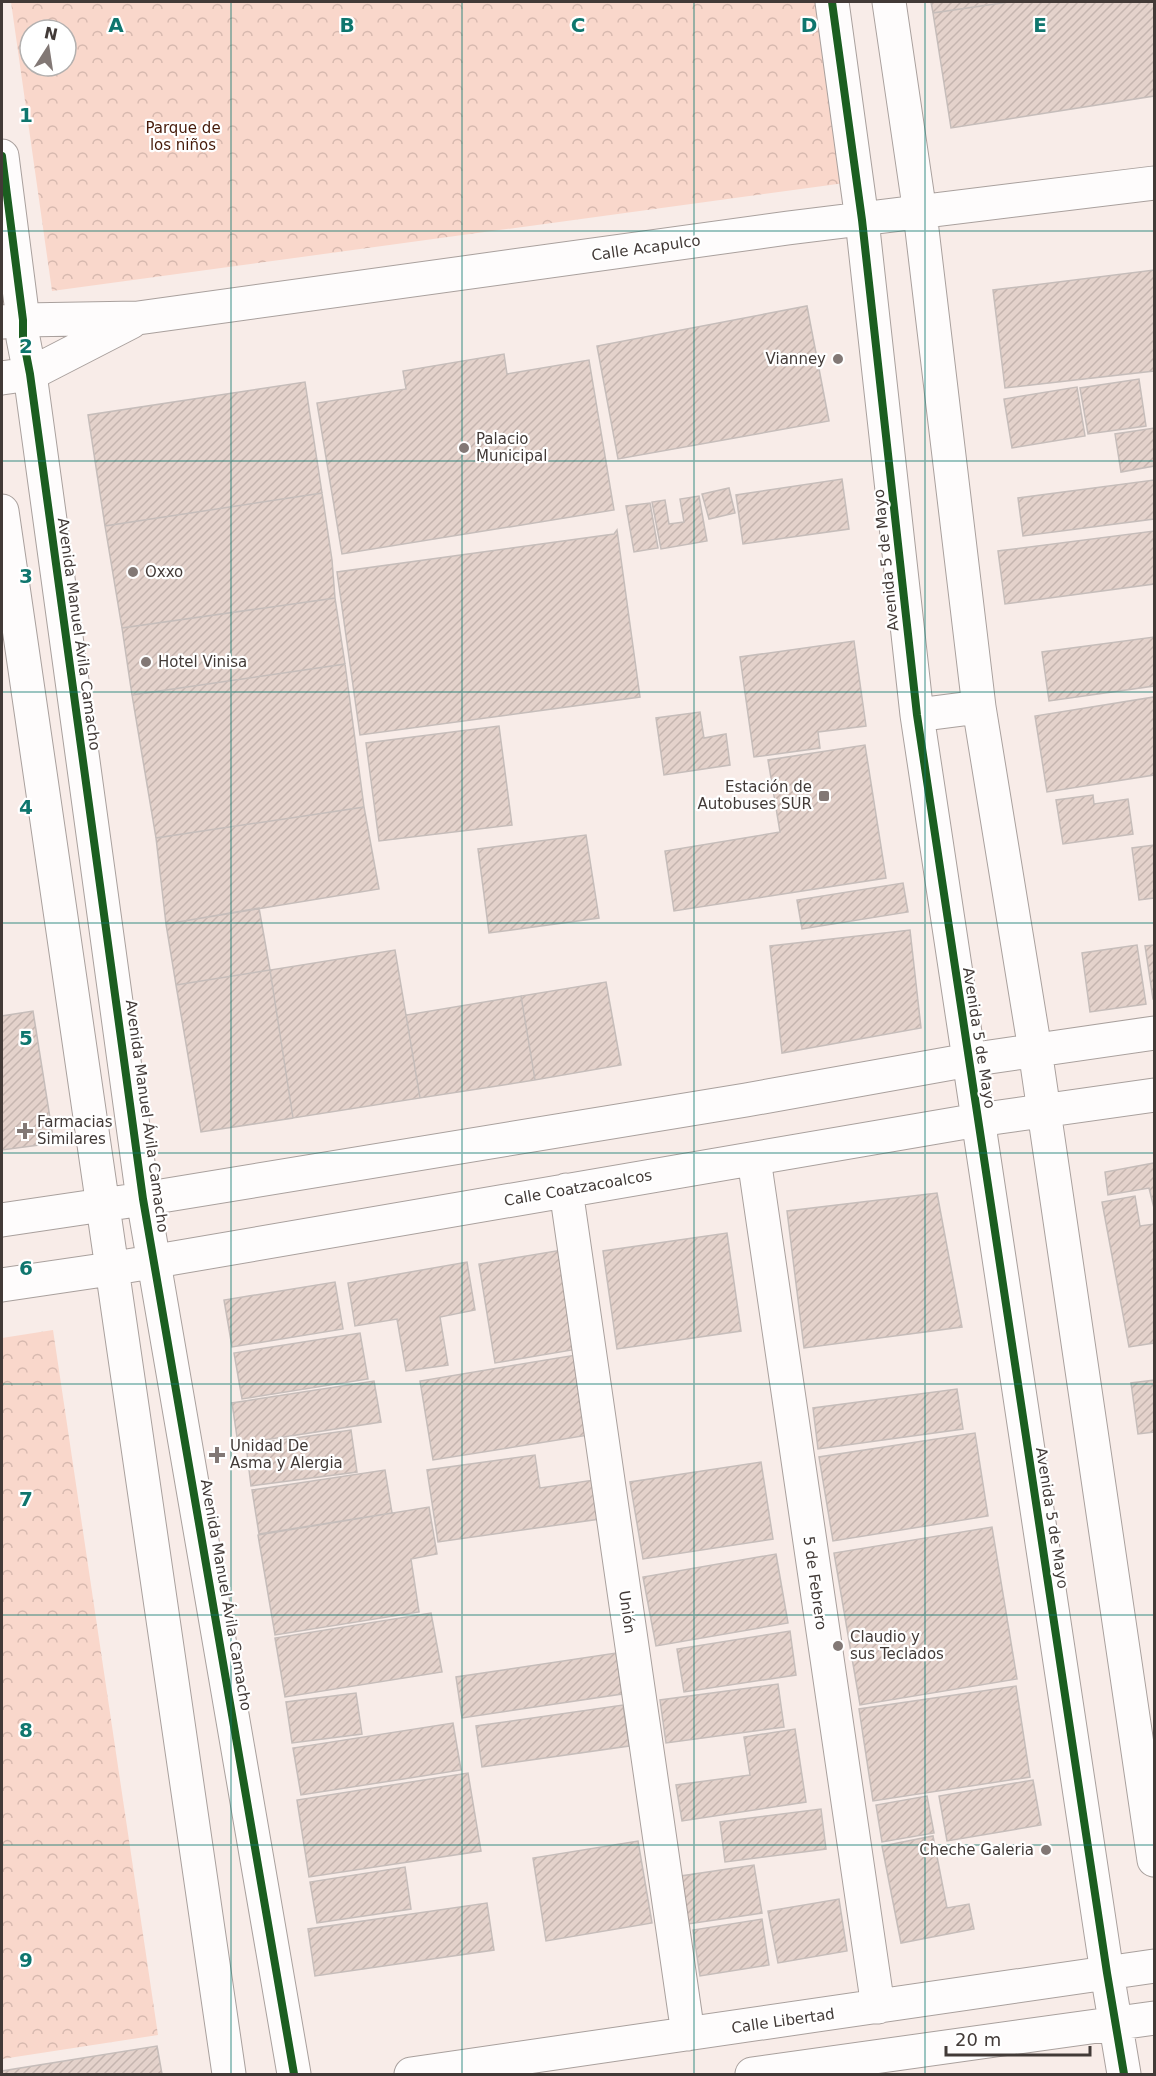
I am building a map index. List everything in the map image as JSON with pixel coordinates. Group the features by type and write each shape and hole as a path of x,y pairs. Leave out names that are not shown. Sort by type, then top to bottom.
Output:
{"street":[{"name":"Avenida 5 de Mayo","path":"832,2 862,220 917,715 1124,2074"},
{"path":"889,2 920,213 979,707 1035,1050 1155,1860"},
{"name":"Avenida Manuel Ávila Camacho","path":"2,156 12,321 23,338 16,376 143,1199 294,2074"},
{"name":"Calle Acapulco","path":"12,321 138,318 788,228 1155,183"},
{"name":"Calle Acapulco","path":"16,376 138,318"},
{"path":"2,511 110,1269 229,2074"},
{"path":"917,715 979,707"},
{"path":"2,1220 746,1100 969,1060 1155,1033"},
{"name":"Calle Coatzacoalcos","path":"2,1285 110,1269 978,1120 1155,1095"},
{"name":"5 de Febrero","path":"754,1159 878,2007"},
{"name":"Unión","path":"566,1190 688,2034"},
{"name":"Calle Libertad","path":"411,2074 1155,1966"},
{"path":"752,2074 1155,2018"}],"green space":[{"name":"Parque de los niños","path":"11,2 820,2 845,183 52,291 22,78 78,78 78,18 18,18 18,51"},
{"path":"53,1330 158,2035 2,2059 2,1338"}],"building":[{"path":"931,2 1009,2 933,13"},
{"path":"1009,2 1154,2 1154,96 951,128 933,13"},
{"path":"1154,270 1154,371 1005,388 993,290"},
{"path":"807,306 829,421 618,459 597,346"},
{"name":"Palacio Municipal","path":"504,354 507,374 589,360 614,510 342,554 317,403 406,389 403,371"},
{"path":"1139,379 1146,426 1088,434 1080,388"},
{"path":"305,382 322,493 105,526 88,415"},
{"path":"1077,387 1085,436 1012,448 1004,399"},
{"path":"1154,428 1154,466 1121,472 1115,434"},
{"path":"842,479 849,529 743,544 736,495"},
{"path":"1154,480 1154,519 1023,536 1018,498"},
{"path":"729,488 735,513 709,519 702,494"},
{"path":"322,493 335,598 122,628 105,526"},
{"path":"699,496 707,541 661,549 652,502 665,500 669,524 684,522 680,499"},
{"path":"650,503 658,548 634,552 626,506"},
{"path":"617,530 640,697 360,735 337,572 614,534"},
{"path":"1154,531 1154,584 1005,604 998,551"},
{"path":"335,598 345,664 132,695 122,628"},
{"path":"1154,637 1154,686 1049,701 1042,652"},
{"path":"854,641 866,726 818,732 820,748 754,757 740,657"},
{"path":"345,664 364,807 156,838 132,695"},
{"path":"1154,697 1154,775 1047,792 1035,716"},
{"path":"700,712 704,738 726,734 730,765 664,775 656,718"},
{"path":"499,726 512,825 379,841 366,743"},
{"name":"Estación de Autobuses SUR","path":"865,745 886,878 674,911 665,851 780,832 768,760"},
{"path":"1093,795 1094,804 1128,799 1133,834 1063,844 1056,800"},
{"path":"364,807 379,889 166,924 156,838"},
{"path":"586,835 599,918 489,933 478,849"},
{"path":"1154,845 1154,898 1139,900 1132,848"},
{"path":"903,883 908,912 802,929 797,900"},
{"path":"259,908 270,970 176,985 166,924"},
{"path":"910,930 921,1028 782,1053 770,946"},
{"path":"1137,945 1146,1004 1090,1012 1082,953"},
{"path":"1154,945 1154,999 1153,999 1145,946"},
{"path":"395,950 420,1098 293,1118 270,970"},
{"path":"270,970 293,1118 201,1132 176,985"},
{"path":"606,982 621,1065 535,1080 521,996"},
{"path":"521,996 535,1080 420,1098 406,1015"},
{"path":"33,1011 54,1143 2,1150 2,1016"},
{"path":"1154,1163 1154,1208 1149,1188 1108,1195 1105,1172"},
{"path":"937,1193 962,1327 804,1348 787,1211"},
{"path":"1135,1196 1140,1226 1154,1224 1154,1343 1129,1347 1102,1202"},
{"path":"727,1233 741,1331 617,1349 603,1251"},
{"path":"562,1250 578,1349 495,1363 479,1264"},
{"path":"467,1262 475,1310 440,1317 448,1365 406,1371 397,1319 355,1326 348,1283"},
{"path":"335,1282 343,1329 232,1347 224,1300"},
{"path":"360,1333 368,1379 242,1399 234,1353"},
{"path":"576,1355 589,1435 433,1460 420,1381"},
{"path":"1154,1380 1154,1432 1138,1434 1131,1383"},
{"path":"374,1381 381,1422 238,1444 232,1403"},
{"path":"957,1389 963,1429 818,1449 813,1408"},
{"path":"351,1430 357,1472 251,1486 246,1445"},
{"path":"975,1433 988,1516 833,1541 819,1457"},
{"path":"535,1455 540,1488 594,1480 600,1519 438,1542 427,1470"},
{"path":"761,1462 773,1539 643,1559 630,1482"},
{"path":"385,1470 392,1513 259,1534 252,1490"},
{"path":"429,1507 437,1554 411,1559 419,1612 275,1635 258,1535"},
{"path":"992,1527 1017,1679 860,1705 834,1553"},
{"path":"776,1554 788,1623 656,1646 643,1577"},
{"path":"431,1613 442,1672 285,1697 275,1638"},
{"path":"790,1631 796,1675 684,1692 677,1649"},
{"path":"616,1653 622,1694 462,1718 456,1677"},
{"path":"778,1684 784,1727 666,1743 660,1700"},
{"path":"1016,1686 1030,1777 873,1801 859,1709"},
{"path":"356,1693 362,1734 292,1743 286,1702"},
{"path":"623,1705 629,1746 482,1767 476,1726"},
{"path":"453,1723 461,1770 301,1795 293,1748"},
{"path":"795,1729 806,1802 682,1821 676,1785 750,1775 744,1737"},
{"path":"468,1773 481,1851 309,1877 297,1800"},
{"path":"1033,1780 1041,1825 947,1841 939,1796"},
{"path":"927,1796 934,1833 882,1842 876,1805"},
{"path":"821,1809 826,1849 725,1862 720,1822"},
{"path":"933,1836 947,1908 969,1904 974,1929 901,1943 882,1846"},
{"path":"638,1841 652,1923 546,1941 533,1858"},
{"path":"754,1865 762,1913 688,1924 681,1876"},
{"path":"405,1867 411,1909 317,1923 310,1882"},
{"path":"839,1899 847,1951 778,1963 768,1911"},
{"path":"487,1903 494,1950 315,1976 308,1929"},
{"path":"762,1919 769,1965 700,1976 693,1930"},
{"path":"157,2046 162,2074 2,2074 2,2071"}],"cycle path":[{"path":"832,2 862,220 917,715 1124,2074"},
{"path":"2,156 23,320 23,338 30,374 143,1199 294,2074"}],"place":[{"name":"Vianney","path":"838,359"},
{"name":"Palacio Municipal","path":"464,448"},
{"name":"Oxxo","path":"133,572"},
{"name":"Hotel Vinisa","path":"146,662"},
{"name":"Estación de Autobuses SUR","path":"824,796"},
{"name":"Farmacias Similares","path":"25,1131"},
{"name":"Unidad De Asma y Alergia","path":"217,1455"},
{"name":"Claudio y sus Teclados","path":"838,1646"},
{"name":"Cheche Galeria","path":"1046,1850"}]}
